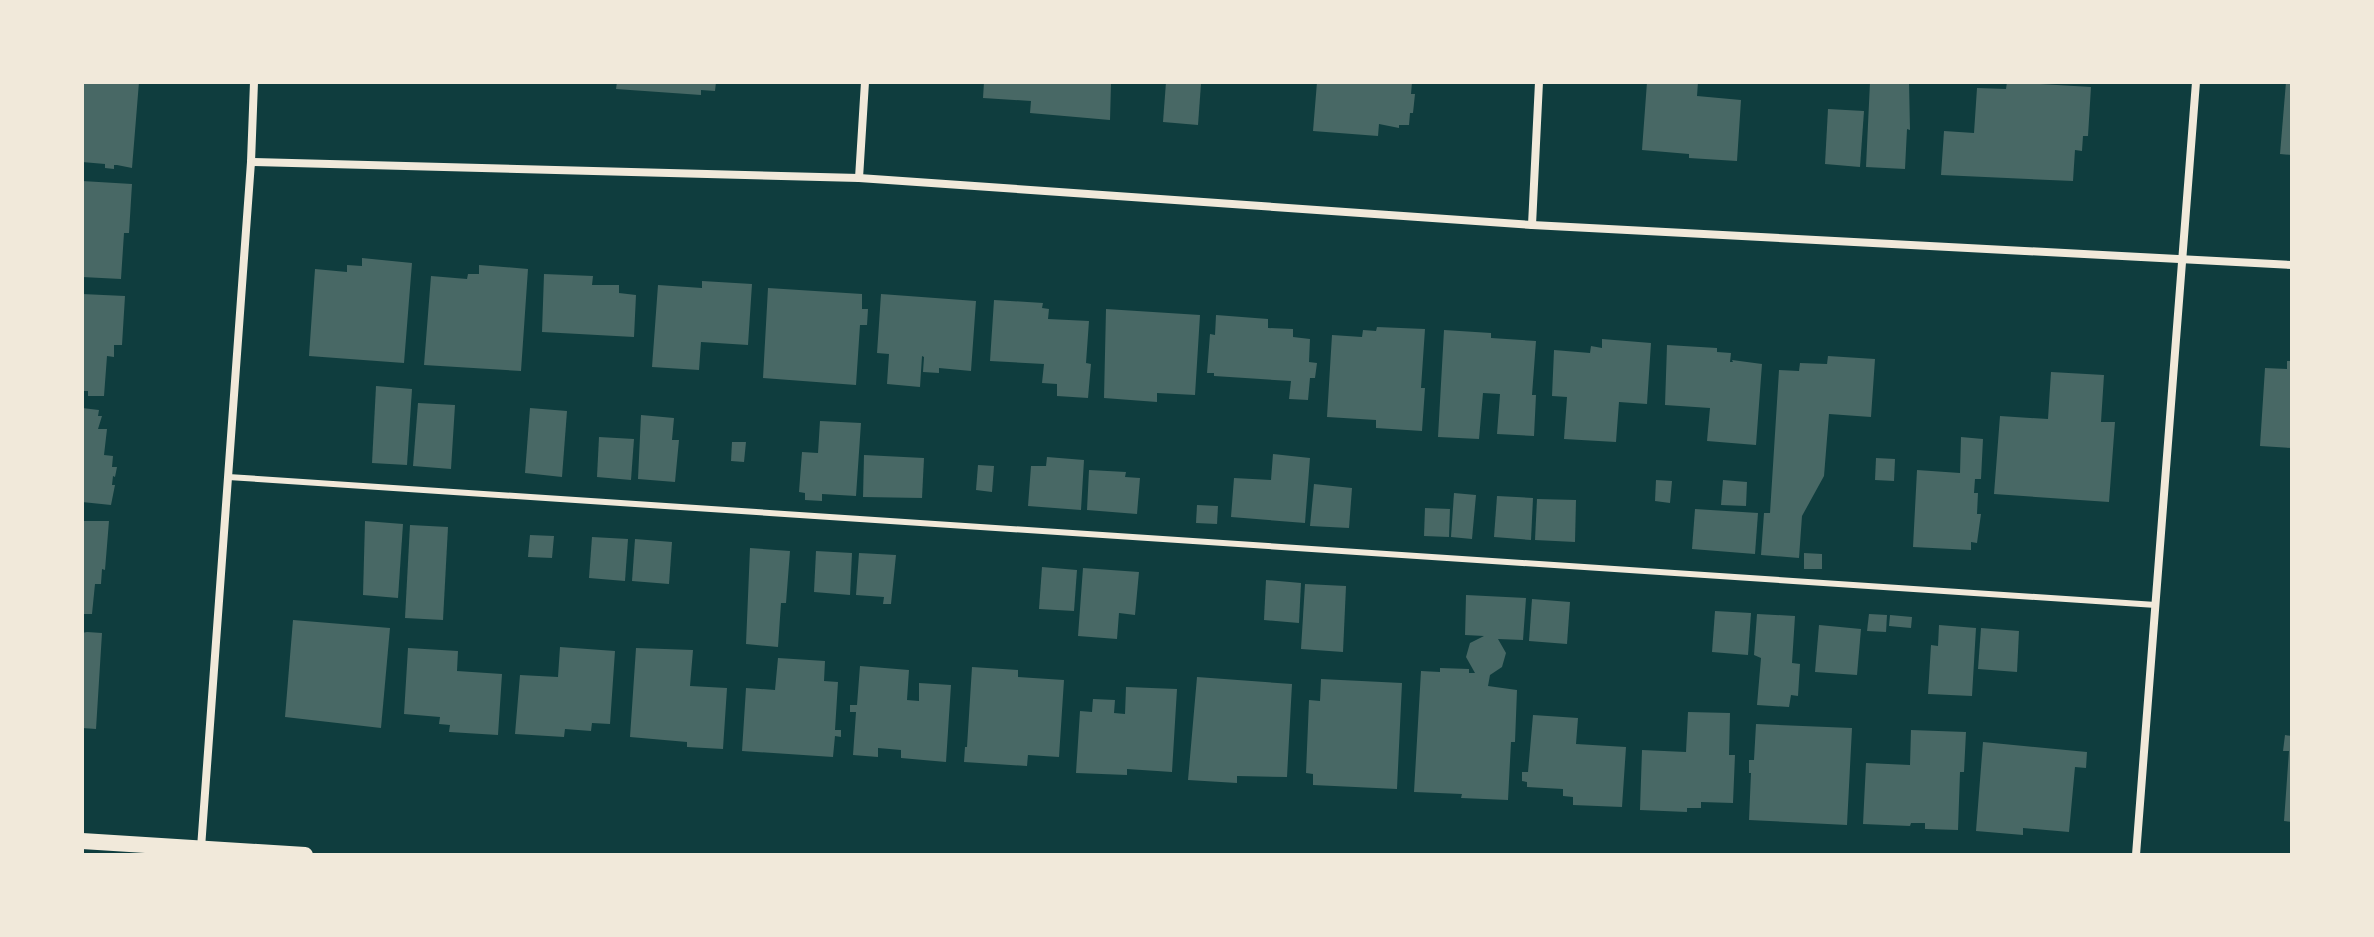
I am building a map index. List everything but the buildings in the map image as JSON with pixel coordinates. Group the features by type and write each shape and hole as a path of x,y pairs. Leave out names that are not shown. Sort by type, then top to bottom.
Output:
{"main road":[{"path":"82,841 305,855"}],"street":[{"path":"201,848 251,162 254,82"},
{"path":"859,178 865,82"},
{"path":"1532,225 1539,82"},
{"path":"2136,855 2196,82"},
{"path":"251,162 859,178 1532,225 2292,265"}],"lane":[{"path":"228,477 2156,605"}]}
